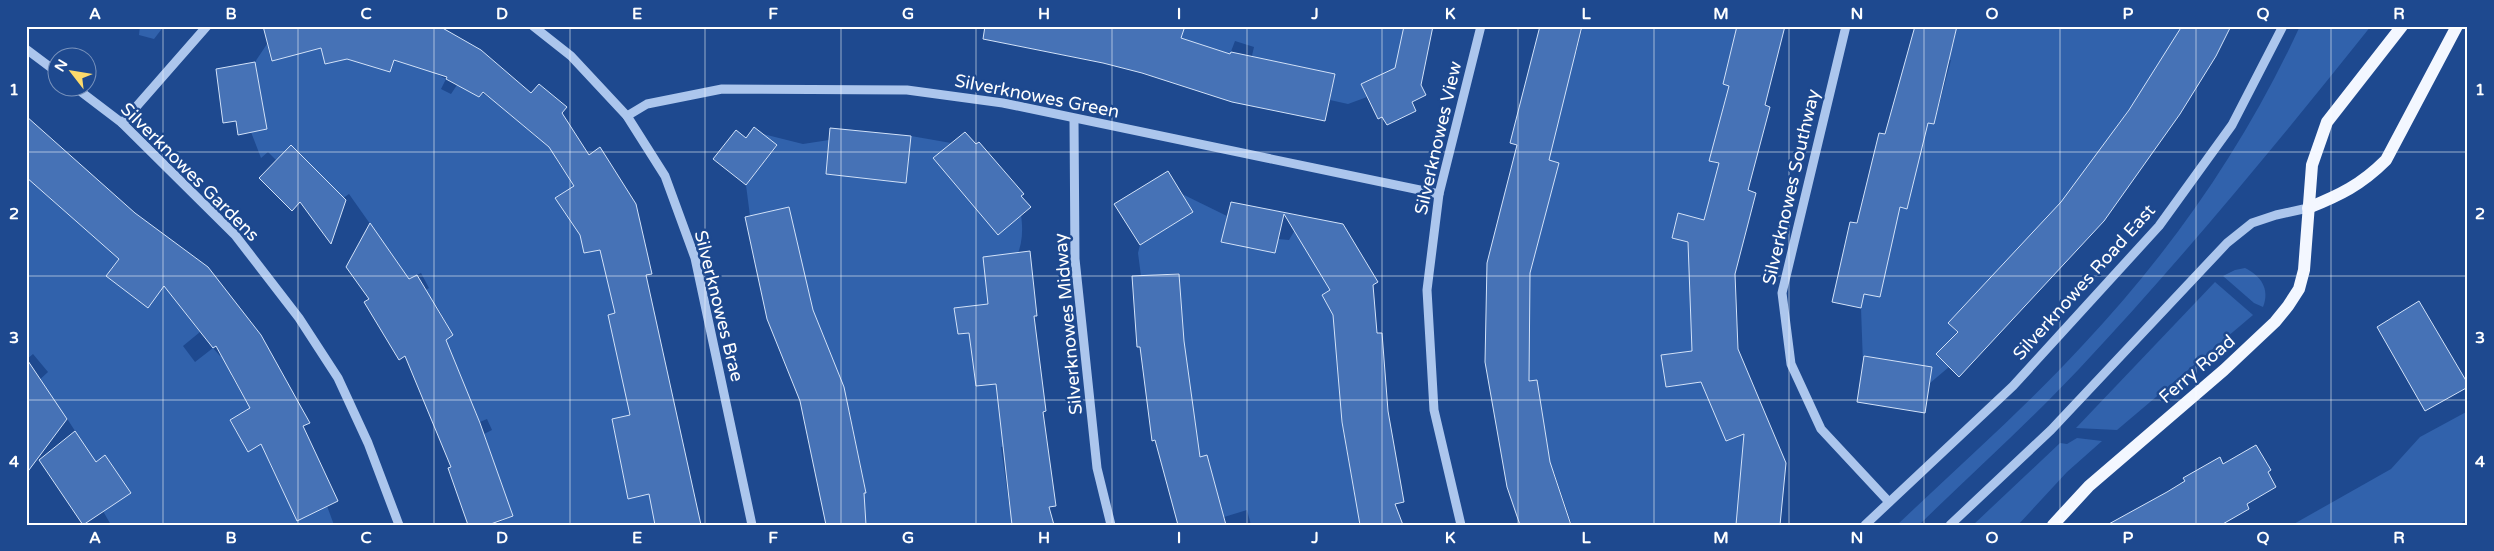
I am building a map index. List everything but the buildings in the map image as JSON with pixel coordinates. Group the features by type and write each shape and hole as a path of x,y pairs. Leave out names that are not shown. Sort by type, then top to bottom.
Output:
{"main road":[{"name":"Ferry Road","path":"2053,525 2089,486 2224,370 2275,322 2288,306 2299,289 2304,270 2312,165 2327,122 2402,26"},
{"path":"2308,208 2348,192 2370,176 2386,160 2456,26"}],"street":[{"path":"122,123 207,26"},
{"name":"Silverknowes Brae","path":"533,26 571,56 626,116 665,176 695,258 752,525"},
{"name":"Silverknowes View","path":"1461,525 1434,401 1427,290 1439,194 1481,26"},
{"name":"Silverknowes Southway","path":"1846,26 1782,293 1791,364 1822,429 1889,502"},
{"name":"Silverknowes Road East","path":"1865,525 2013,386 2159,226 2232,125 2283,26"},
{"path":"26,49 48,66"},
{"name":"Silverknowes Green","path":"626,116 647,104 722,89 907,90 1003,104 1439,194"},
{"name":"Silverknowes Gardens","path":"89,98 122,123 235,235 299,318 338,378 368,443 399,525"},
{"name":"Silverknowes Midway","path":"1074,119 1075,259 1097,468 1111,525"},
{"path":"1950,525 2051,430 2227,243 2252,223 2276,215 2308,208"}],"shaded area":[{"path":"140,26 164,26 154,39 139,35"},
{"path":"338,26 374,67 390,72 394,60 435,73 446,79 441,89 451,94 457,85 479,97 482,93 502,106 539,139 571,149 556,159 574,186 584,253 600,250 638,308 608,315 625,391 653,385 631,415 612,420 619,451 641,464 622,469 628,499 660,492 655,525 493,525 513,516 484,434 492,430 487,419 480,422 455,363 436,345 453,335 436,305 417,295 429,288 421,273 409,279 349,194 329,208 291,146 276,160 268,152 261,158 251,132 267,129 255,62 267,44 271,61 321,48 325,64 346,59"},
{"path":"1185,26 1404,26 1402,38 1428,52 1361,84 1367,97 1348,104 1330,100 1335,74 1270,60 1247,77 1254,47 1235,41 1230,54 1181,38"},
{"path":"1583,26 1737,26 1723,84 1751,91 1726,96 1709,161 1738,169 1733,186 1714,181 1704,220 1678,213 1672,238 1715,250 1702,383 1726,441 1758,429 1736,525 1572,525 1554,472 1527,481 1548,449 1537,380 1513,384 1529,355 1530,284 1510,284 1531,268 1559,163 1535,157 1565,50 1576,53","holes":["1691,351 1696,382 1666,387 1661,355"]},
{"path":"1957,26 2185,26 2128,111 2001,286 1991,277 1948,323 1957,332 1936,355 1949,367 1930,383 1932,367 1865,356 1863,364 1861,308 1864,294 1880,297 1894,232 1905,117 1934,124 1951,60 1924,53 1928,40 1953,45"},
{"path":"2300,26 2371,26 2300,114 2155,286 2079,369 1919,525 1897,525 2060,369 2115,310 2146,272 2176,234 2231,155 2279,70"},
{"path":"763,134 803,144 829,140 826,174 906,183 911,136 951,143 940,154 1021,215 1022,229 1018,252 1009,272 988,304 954,308 958,334 991,330 992,340 970,343 976,386 996,384 1000,417 1025,443 1001,447 1010,511 1027,510 1029,525 866,525 866,520 836,499 866,492 846,396 810,303 789,207 750,216 746,185 777,146"},
{"path":"26,147 35,185 95,238 131,243 106,276 202,287 179,305 200,332 183,346 195,362 213,348 220,356 243,338 257,360 231,375 250,408 230,421 248,452 267,441 269,462 297,520 327,506 334,525 111,525 103,511 130,493 106,456 95,462 66,417 35,384 48,372 33,354 26,360"},
{"path":"1182,194 1227,216 1222,242 1275,253 1278,239 1289,240 1303,216 1327,234 1330,290 1322,295 1331,311 1357,295 1357,415 1341,418 1355,498 1380,513 1353,525 1251,525 1247,510 1224,517 1207,455 1178,463 1197,434 1184,343 1179,273 1141,276 1138,253 1140,245 1193,212"},
{"path":"2245,268 2256,275 2263,284 2265,300 2263,307 2254,303 2223,276 2235,270"},
{"path":"2215,282 2253,315 2117,430 2076,428"},
{"path":"2468,411 2468,519 2458,525 2292,525 2391,469 2420,437"},
{"path":"2077,438 2102,441 2067,472 2018,525 1973,525 2060,443 2067,444"}]}
